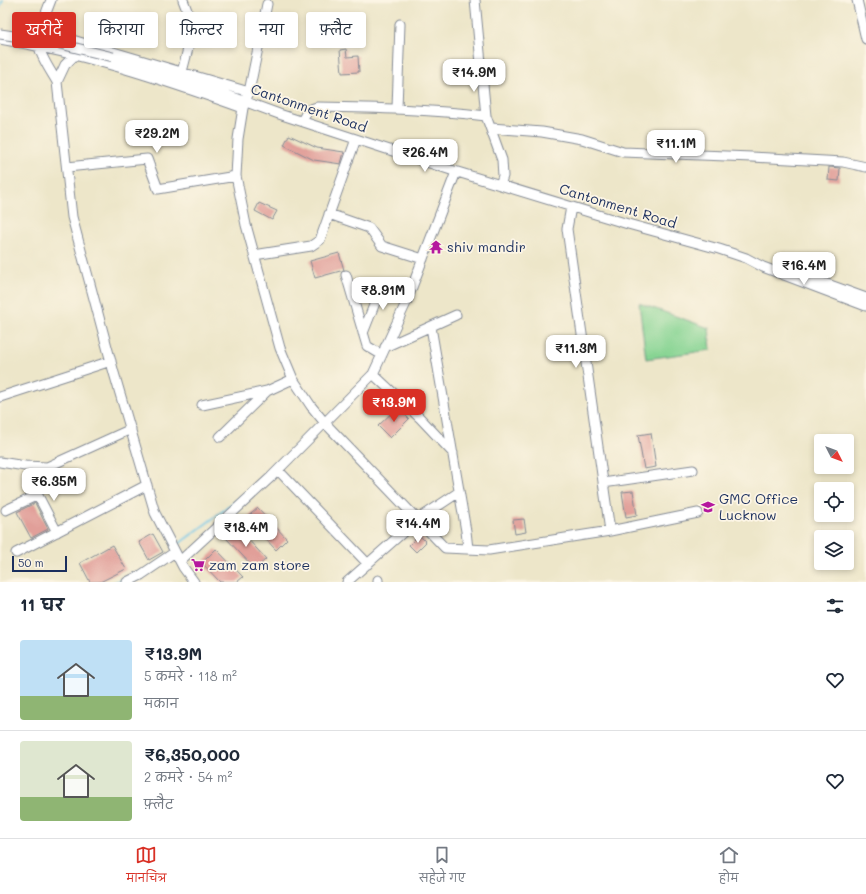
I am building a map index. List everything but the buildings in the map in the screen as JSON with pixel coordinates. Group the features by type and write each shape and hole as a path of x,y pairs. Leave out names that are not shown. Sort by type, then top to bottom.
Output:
{"street":[{"path":"46,12 51,0"},
{"path":"182,72 191,37 191,21 183,0"},
{"path":"475,0 486,116 502,160 503,176 500,185"},
{"path":"858,0 866,39"},
{"path":"267,4 249,92 244,105 238,139 236,176 246,225 280,348 293,379 311,406 325,423 445,548 489,550 610,531 698,513"},
{"path":"397,108 400,24"},
{"name":"Cantonment Road","path":"0,34 48,41 113,57 200,85 244,105 302,121 456,172 571,207 746,258 760,260 866,298"},
{"path":"0,39 12,41"},
{"path":"57,82 63,68 84,46"},
{"path":"40,48 57,82 72,217 111,361 156,513 178,557 194,582"},
{"path":"47,48 244,105"},
{"path":"100,48 249,92"},
{"path":"302,121 308,110 316,107 439,110 486,116"},
{"path":"491,128 542,132 582,138 623,152 843,162 866,167"},
{"path":"254,255 311,246 320,240 356,139"},
{"path":"67,167 147,159 158,189 236,176"},
{"path":"127,582 178,557 278,470 373,374 407,300 456,172"},
{"path":"571,207 567,229 610,531"},
{"path":"329,214 369,228 382,246 422,259"},
{"name":"Cantonment Road","path":"746,258 763,267 866,306"},
{"path":"346,275 367,346 384,351 456,315"},
{"path":"351,292 382,285 407,300"},
{"path":"363,333 382,285"},
{"path":"431,327 468,549"},
{"path":"0,397 111,361"},
{"path":"373,374 420,418 453,453"},
{"path":"202,405 267,391 293,379"},
{"path":"220,436 267,391"},
{"path":"0,462 25,466 47,467 131,429"},
{"path":"278,470 368,564"},
{"path":"603,483 693,470"},
{"path":"31,482 57,532"},
{"path":"16,553 147,485"},
{"path":"347,582 417,520 459,492"},
{"path":"6,510 38,495"}],"green space":[{"path":"639,303 709,328 711,350 646,359"}],"waterway":[{"path":"0,8 3,0"},
{"path":"176,546 247,493"},
{"path":"115,582 127,578"}],"place":[{"name":"shiv mandir","path":"436,247"},
{"name":"GMC Office Lucknow","path":"708,507"},
{"name":"zam zam store","path":"198,565"}]}
